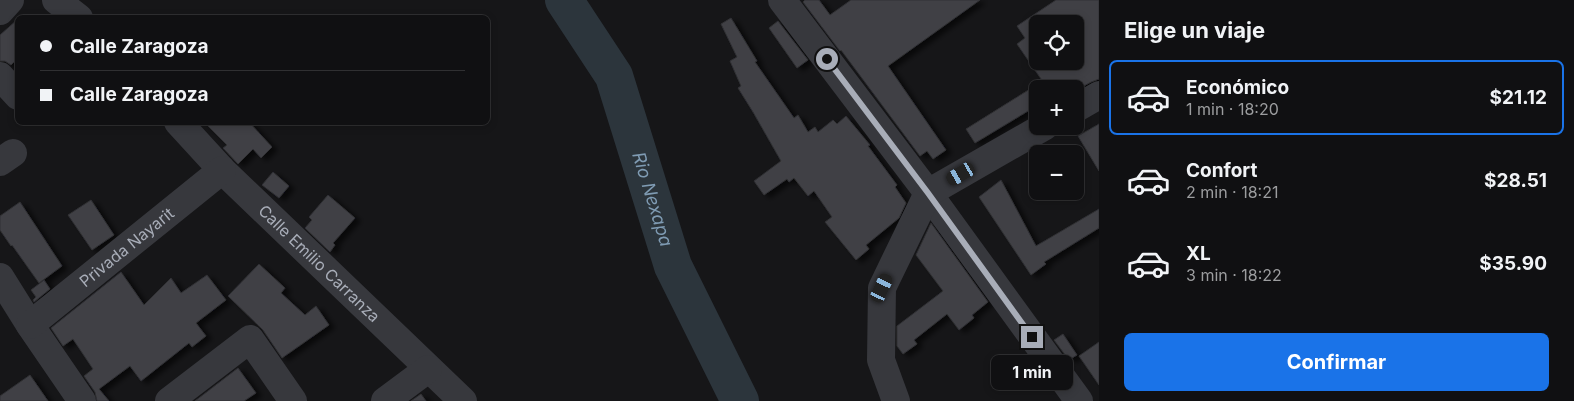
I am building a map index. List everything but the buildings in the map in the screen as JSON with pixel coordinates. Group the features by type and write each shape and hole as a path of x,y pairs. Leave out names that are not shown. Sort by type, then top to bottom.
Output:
{"street":[{"path":"0,11 10,0"},
{"path":"56,0 75,15"},
{"path":"782,0 928,193 1079,401"},
{"path":"0,76 15,93"},
{"path":"1084,104 1099,95"},
{"name":"Calle Emilio Carranza","path":"181,125 222,170 463,401"},
{"path":"896,401 881,360 882,288 928,193 1029,135"},
{"name":"Privada Nayarit","path":"30,325 222,170"},
{"path":"0,278 82,401"},
{"path":"169,401 250,339 293,401"},
{"path":"385,401 428,369"}],"waterway":[{"name":"Rio Nexapa","path":"564,0 614,76 673,266 740,401"}],"route":[{"path":"827,59 928,193 1032,337"}]}
